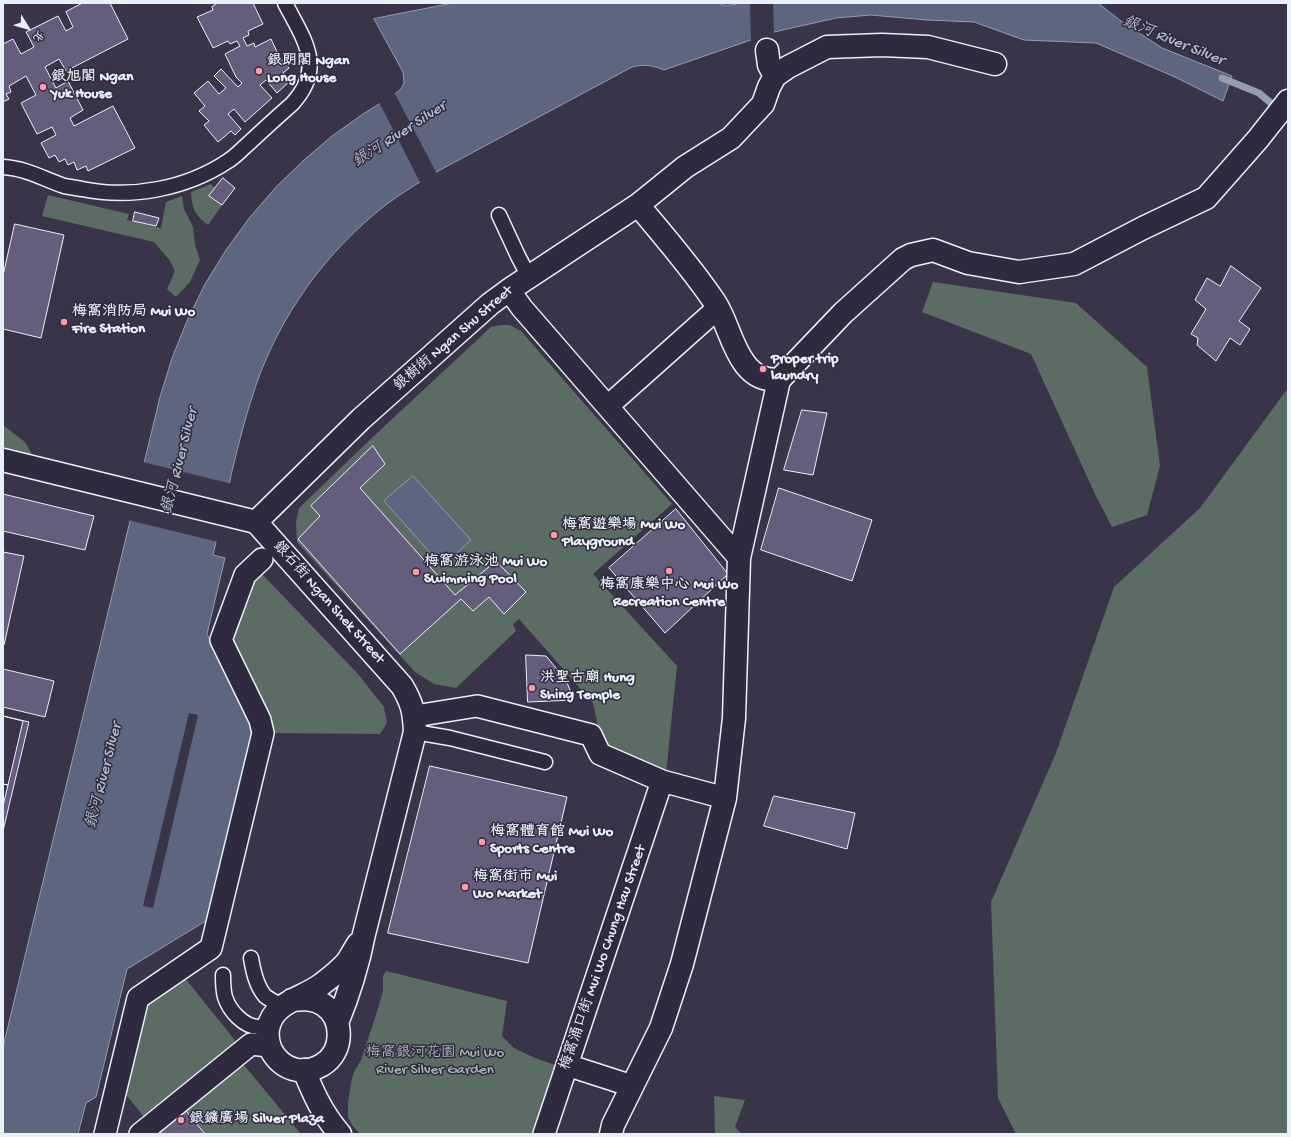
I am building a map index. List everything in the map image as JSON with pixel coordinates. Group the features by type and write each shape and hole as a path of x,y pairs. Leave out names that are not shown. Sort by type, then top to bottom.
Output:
{"street":[{"path":"767,50 769,65 775,76 788,67 826,47 882,45 928,47 995,64"},
{"name":"銀樹街 Ngan Shu Street","path":"246,519 490,304 638,205 685,167 731,138 763,104 775,76"},
{"path":"611,1134 613,1125 661,1028 682,964 725,798 734,718 739,558 779,380 843,313 903,259 910,255 933,250 968,263 1019,272 1074,264 1206,198 1258,139 1288,101"},
{"path":"638,205 685,261 715,302 745,364 755,375 769,380 779,380"},
{"path":"509,290 522,308 739,558"},
{"path":"608,406 718,308"},
{"path":"3,460 246,519"},
{"name":"銀石街 Ngan Shek Street","path":"246,519 402,686 411,702 415,724"},
{"path":"105,1134 138,998 211,948 263,733 260,720 221,640 245,575 262,560"},
{"path":"337,1023 350,990 360,955 415,724 477,706 592,735 600,754 662,781 725,798"},
{"name":"梅窩涌口街 Mui Wo Chung Hau Street","path":"544,1134 662,781"},
{"path":"287,1003 303,999 314,1000 324,1005 332,1013 337,1023 339,1034 338,1045 332,1055 315,1069 292,1069 282,1064 274,1056 269,1046 267,1035 269,1024 274,1014 287,1003 321,985 346,963 364,934"},
{"path":"140,1134 250,1044 269,1046"},
{"path":"567,1065 632,1086"},
{"path":"304,1070 313,1094 340,1134"}],"lane":[{"path":"3,167 19,169 66,186 108,193 130,193 152,190 179,184 205,174 229,160 292,104 300,96 305,86 309,75 309,52 305,41 285,3"},
{"path":"499,215 529,277"},
{"path":"415,724 450,738 545,762"},
{"path":"251,958 253,971 258,985 265,996 287,1003"},
{"path":"223,975 225,998 231,1009 239,1018 249,1024 259,1027 269,1024"}],"green space":[{"path":"211,184 215,188 209,196 222,205 208,225 197,215 193,207 191,192"},
{"path":"48,195 129,214 127,220 161,228 166,202 182,196 184,209 193,227 195,245 200,260 190,282 176,297 167,289 175,271 170,261 154,242 42,216"},
{"path":"933,282 1076,303 1147,367 1160,466 1147,515 1112,527 1095,494 1031,354 922,312"},
{"name":"梅窩遊樂場 Mui Wo Playground","path":"510,325 521,331 672,504 593,574 677,666 666,773 602,746 593,703 519,619 513,624 516,631 456,688 434,684 415,672 297,542 296,522 299,508 491,327"},
{"path":"1288,388 1288,1134 1016,1134 998,1098 991,902 1056,753 1114,587 1200,508"},
{"path":"3,425 25,442 33,456 3,448"},
{"path":"260,572 358,674 384,707 387,723 380,734 271,733 225,642 244,587"},
{"name":"梅窩銀河花園 Mui Wo River Silver Garden","path":"386,971 507,1001 502,1036 514,1048 535,1058 558,1066 535,1134 360,1134 352,1125 348,1117 348,1103 351,1083 354,1072 361,1060 376,1015 383,991 383,976"},
{"path":"184,977 234,1039 239,1059 301,1134 205,1134 173,1094 144,1117 123,1091 143,1007"},
{"path":"714,1096 745,1100 735,1127 742,1134 715,1134"}],"water":[{"path":"453,3 719,3 732,5 739,3 1098,3 1121,21 1162,48 1232,76 1223,101 1175,77 1096,43 1024,40 974,22 871,15 836,18 774,32 664,70 648,66 632,67 440,170 393,199 365,222 325,263 308,286 291,310 265,361 255,388 243,429 213,555 225,558 207,634 254,732 209,919 127,969 96,1097 86,1103 78,1134 3,1134 3,1047 160,397 172,358 187,321 205,284 226,250 250,217 277,186 332,136 401,89 404,83 403,72 374,19"},
{"path":"413,476 471,540 442,566 384,501"}],"pier":[{"path":"750,3 773,3 774,34 751,42"},
{"path":"394,92 437,174 421,184 379,102"},
{"path":"143,462 232,484 218,542 128,520"},
{"path":"189,713 198,715 153,908 143,906"}],"building":[{"name":"銀旭閣 Ngan Yuk House","path":"83,3 110,3 128,39 66,71 59,59 45,67 56,88 68,81 83,110 70,118 74,126 113,106 135,148 88,171 86,166 77,170 74,162 68,165 65,159 59,162 55,155 49,158 41,143 56,135 52,127 37,134 21,103 36,95 26,76 9,86 11,92 6,94 9,99 3,102 3,44 13,39 21,54 34,47 26,32 58,16 66,31 73,27 66,12"},
{"name":"銀朗閣 Ngan Long House","path":"218,3 253,3 263,24 248,31 249,35 243,38 247,46 254,43 255,47 271,39 278,54 270,58 276,65 282,59 289,68 283,73 290,81 277,93 266,80 260,85 272,98 245,122 234,109 228,114 241,129 235,135 231,131 218,142 204,125 209,121 199,111 205,106 194,93 208,81 219,94 226,88 214,76 221,69 238,87 242,83 236,77 225,54 240,46 237,41 230,44 228,41 213,48 197,17 213,10 212,7"},
{"path":"223,178 235,188 222,205 209,196"},
{"path":"135,212 159,218 156,226 133,221"},
{"path":"15,224 64,235 41,338 3,329 3,276"},
{"path":"1231,266 1261,288 1239,321 1250,329 1240,345 1230,338 1216,361 1197,345 1198,338 1191,334 1206,309 1195,300 1207,278 1220,286"},
{"path":"802,410 827,413 813,475 784,470"},
{"path":"373,446 385,464 360,488 455,595 496,561 526,592 504,614 489,597 473,611 461,599 400,654 298,539 320,516 311,506"},
{"path":"779,488 872,520 852,581 761,550"},
{"path":"3,494 94,516 85,550 3,531"},
{"name":"梅窩康樂中心 Mui Wo Recreation Centre","path":"676,509 728,574 665,633 609,568"},
{"path":"3,552 24,556 4,645 3,645"},
{"path":"526,655 546,656 566,680 574,700 528,702"},
{"path":"3,669 54,681 45,717 3,707"},
{"path":"3,716 23,721 8,785 3,784"},
{"path":"3,716 29,722 3,831"},
{"path":"430,766 567,797 528,963 388,933"},
{"path":"3,784 8,785 3,806"},
{"path":"774,796 855,813 847,849 764,826"},
{"name":"銀鑛廣場 Silver Plaza","path":"183,1107 205,1134 150,1134"}],"waterway":[{"name":"銀河 River Silver","path":"1222,78 1259,93 1279,110"}],"place":[{"name":"銀朗閣 Ngan Long House","path":"259,71"},
{"name":"銀旭閣 Ngan Yuk House","path":"43,87"},
{"name":"梅窩消防局 Mui Wo Fire Station","path":"64,322"},
{"name":"Proper trip laundry","path":"763,369"},
{"name":"梅窩遊樂場 Mui Wo Playground","path":"554,535"},
{"name":"梅窩康樂中心 Mui Wo Recreation Centre","path":"669,571"},
{"name":"梅窩游泳池 Mui Wo Swimming Pool","path":"416,572"},
{"name":"洪聖古廟 Hung Shing Temple","path":"532,688"},
{"name":"梅窩體育館 Mui Wo Sports Centre","path":"482,842"},
{"name":"梅窩街市 Mui Wo Market","path":"465,887"},
{"name":"銀鑛廣場 Silver Plaza","path":"181,1120"}]}
